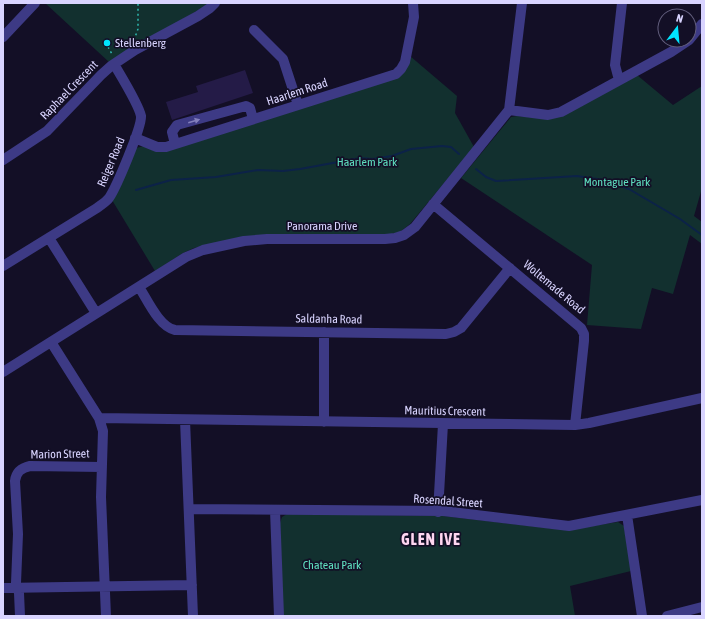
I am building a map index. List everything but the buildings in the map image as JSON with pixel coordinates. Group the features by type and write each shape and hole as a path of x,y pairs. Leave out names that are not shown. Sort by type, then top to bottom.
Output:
{"street":[{"path":"3,37 35,3"},
{"name":"Raphael Crescent","path":"3,160 47,131 100,75 114,64 198,16 215,3"},
{"name":"Haarlem Road","path":"135,138 157,147 166,147 392,75 399,71 405,62 414,17 413,3"},
{"path":"522,3 509,110 548,115 558,114 677,48"},
{"path":"619,80 615,65 622,3"},
{"path":"254,30 283,59 298,105"},
{"name":"Reiger Road","path":"3,266 106,202 115,187 140,123 140,111 114,64"},
{"path":"175,144 172,132 177,125 246,106 250,108 253,119"},
{"name":"Panorama Drive","path":"3,372 194,253 244,241 274,238 395,238 404,235 411,230 433,204 509,110"},
{"name":"Woltemade Road","path":"433,204 577,323 583,331 584,341 575,425"},
{"path":"48,238 96,313"},
{"name":"Saldanha Road","path":"139,286 162,323 172,329 446,334 461,328 510,268"},
{"path":"324,332 324,422"},
{"path":"51,342 99,418 103,431 102,497 106,616"},
{"name":"Mauritius Crescent","path":"99,418 575,425 702,398"},
{"path":"185,420 193,616"},
{"path":"438,512 443,424"},
{"name":"Marion Street","path":"18,588 16,583 18,534 15,481 17,474 22,468 30,466 102,466"},
{"name":"Rosendal Street","path":"189,509 438,512 569,526 702,500"},
{"path":"275,510 280,616"},
{"path":"627,515 642,616"},
{"path":"3,588 192,585"},
{"path":"18,588 20,616"},
{"path":"667,616 702,607"}],"path":[{"path":"131,53 138,29 138,3"}],"green space":[{"path":"45,3 208,3 207,5 109,62"},
{"name":"Haarlem Park","path":"410,56 457,96 455,113 474,147 410,224 400,232 387,235 274,234 245,237 194,248 183,253 155,271 112,200 136,148 144,146 152,149 394,78"},
{"name":"Montague Park","path":"637,75 673,105 702,86 702,188 694,216 702,222 702,244 690,235 673,294 652,288 641,329 587,325 592,265 461,178 511,117 517,116 548,119"},
{"name":"Chateau Park","path":"287,514 443,516 565,530 618,522 624,526 631,571 570,586 575,616 283,616 280,523 282,517"}],"waterway":[{"path":"136,190 171,180 216,177 258,170 283,171 300,169 360,158 373,159 392,156 411,149 442,146 451,147 459,154"},
{"path":"476,169 486,177 496,181 577,176 604,180 629,189 680,219 702,235"}],"place":[{"name":"Stellenberg","path":"107,43"}],"district":[{"name":"GLEN IVE","path":"431,539"}]}
